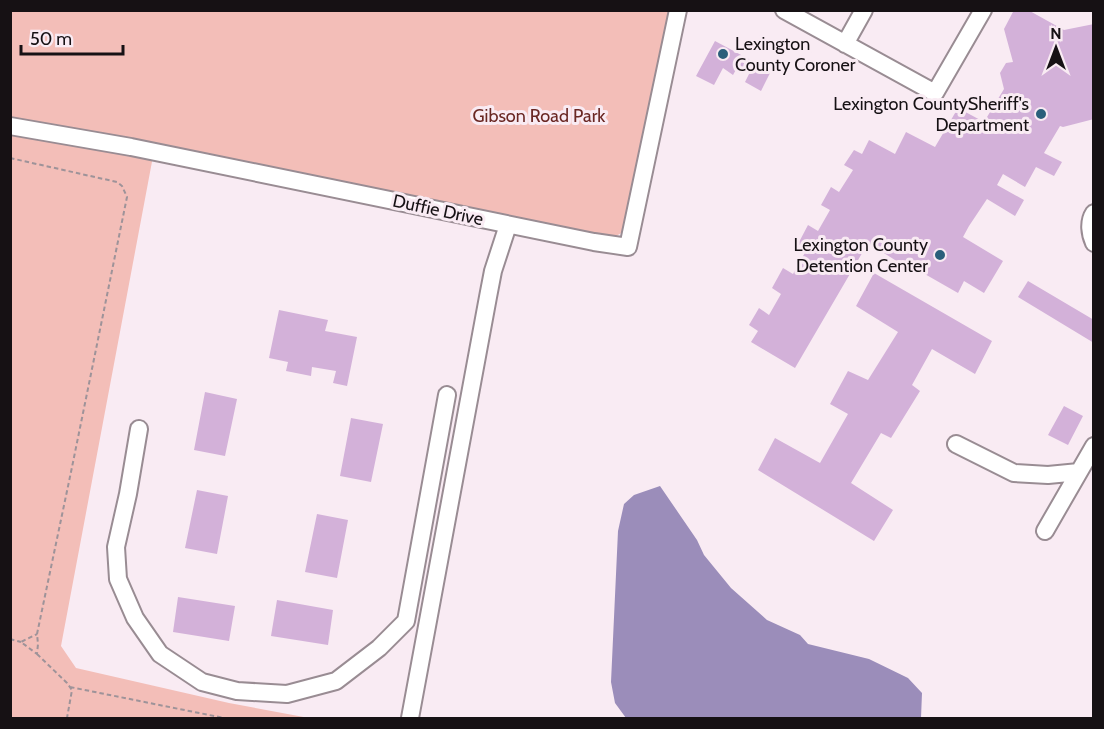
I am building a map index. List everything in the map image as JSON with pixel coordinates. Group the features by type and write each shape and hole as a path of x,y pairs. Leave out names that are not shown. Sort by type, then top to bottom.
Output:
{"street":[{"name":"Duffie Drive","path":"10,126 131,147 628,248 678,10"},
{"path":"784,10 935,93 983,10"},
{"path":"845,44 864,10"},
{"path":"1094,213 1091,218 1091,235 1094,243"},
{"path":"410,718 490,288 508,225"},
{"path":"139,429 116,547 118,579 135,618 160,654 202,682 237,691 287,694 336,681 379,648 406,621 447,396"},
{"path":"956,444 1014,473 1048,475 1079,472"},
{"path":"1046,531 1094,446"}],"path":[{"path":"10,158 117,182 122,186 127,197 37,634 37,654"},
{"path":"21,642 37,634"},
{"path":"10,639 21,642 37,654 70,687 72,694 67,718"},
{"path":"70,687 224,718"}],"green space":[{"name":"Gibson Road Park","path":"10,11 669,11 623,232 611,239 11,119"},
{"path":"11,132 154,151 61,646 76,668 229,703 309,718 11,718"}],"shaded area":[{"path":"660,486 697,540 704,555 731,588 767,620 800,635 808,644 869,659 908,678 922,693 921,718 626,718 615,703 611,682 618,531 624,504 634,495"}],"building":[{"path":"1014,10 1028,10 1064,30 1094,24 1094,119 1060,126 1044,153 1062,162 1054,176 1036,167 1025,187 1003,174 997,185 1024,200 1015,216 987,199 969,226 963,237 1003,261 984,293 964,281 958,293 916,269 914,272 868,243 795,368 751,342 758,331 749,325 759,308 769,315 781,294 772,288 783,268 793,274 807,249 798,244 808,225 818,231 830,210 821,205 831,187 839,192 853,170 844,165 854,150 862,154 869,140 895,154 906,132 935,147 958,108 984,122 1004,89 1000,73 1006,63 1013,62 1004,29"},
{"name":"Lexington County Coroner","path":"715,41 771,71 761,91 745,82 750,72 738,66 733,75 723,68 714,85 696,76"},
{"path":"874,273 992,341 975,374 932,349 912,385 920,391 891,438 881,433 851,483 893,510 874,541 758,470 775,438 820,463 848,414 830,404 848,371 868,380 898,332 856,306"},
{"path":"1028,281 1094,320 1094,343 1018,297"},
{"path":"279,310 328,320 325,331 357,337 347,386 333,383 336,371 312,367 311,376 286,371 288,362 269,358"},
{"path":"205,392 237,399 225,456 194,450"},
{"path":"1064,406 1083,416 1068,445 1048,435"},
{"path":"351,418 383,424 371,482 340,476"},
{"path":"197,490 228,496 217,554 185,548"},
{"path":"317,514 348,520 337,578 305,572"},
{"path":"178,597 235,606 229,641 173,632"},
{"path":"277,600 333,610 328,645 271,636"}],"place":[{"name":"Lexington County Coroner","path":"723,54"},
{"name":"Lexington CountySheriff's Department","path":"1041,114"},
{"name":"Lexington County Detention Center","path":"940,255"}]}
